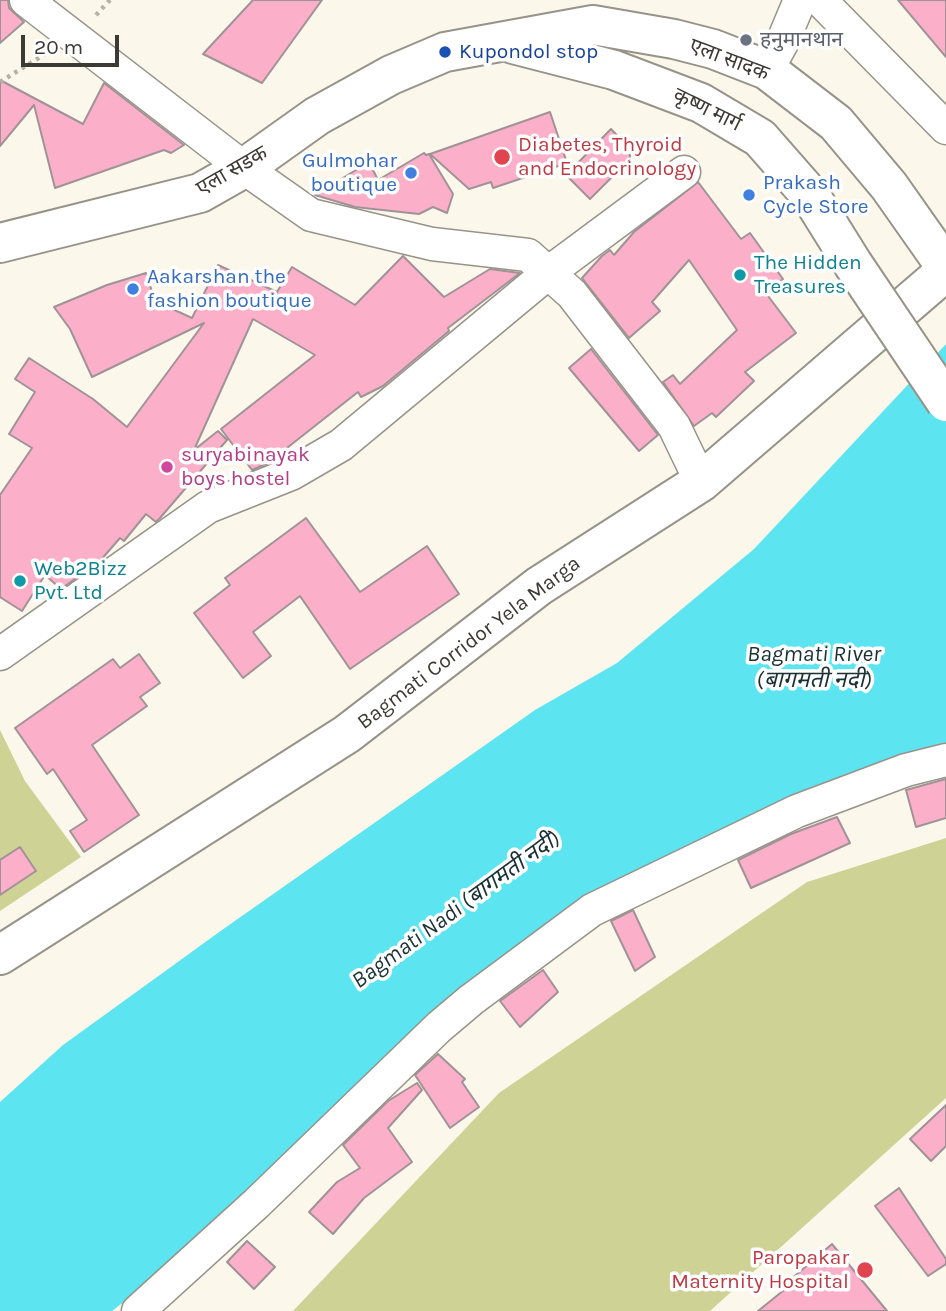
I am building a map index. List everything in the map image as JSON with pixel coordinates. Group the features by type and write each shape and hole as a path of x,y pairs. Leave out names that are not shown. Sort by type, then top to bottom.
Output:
{"main road":[{"name":"एला सादक","path":"445,52 593,25 674,39 767,70 835,123 889,186 940,260"},
{"name":"कृष्ण मार्ग","path":"501,41 614,70 701,103 760,138 810,195 946,402"},
{"name":"एला सडक","path":"0,243 200,193 244,168 317,116 391,75 445,52"},
{"name":"Bagmati Corridor Yela Marga","path":"0,955 347,734 539,586 701,482 940,260"}],"street":[{"path":"26,0 244,168 311,215 432,244 527,255 572,294 674,426 701,482"},
{"path":"32,0 79,32 244,168"},
{"path":"767,70 800,0"},
{"path":"820,0 946,128"},
{"path":"0,654 208,507 291,474 341,445 548,273 684,172"},
{"path":"138,1311 257,1203 450,1018 592,910 797,811 906,769 946,760"}],"path":[{"path":"0,82 79,32"}],"green space":[{"path":"0,730 25,781 81,857 0,911"},
{"path":"946,838 946,1098 710,1311 293,1311 499,1093 807,882"}],"water":[{"name":"Bagmati River (बागमती नदी)","path":"946,344 946,760 592,910 252,1203 112,1311 0,1311 0,1102 63,1045 222,930 535,710 617,663 754,549"}],"building":[{"path":"0,0 8,0 9,8 24,22 0,43"},
{"path":"253,0 322,0 262,83 203,54"},
{"path":"898,0 946,0 946,57"},
{"path":"0,80 83,124 104,83 184,145 171,153 164,150 55,188 34,105 0,146"},
{"name":"Diabetes, Thyroid and Endocrinology","path":"550,112 567,163 493,188 491,182 469,189 430,154"},
{"path":"611,129 630,149 630,159 590,199 566,175"},
{"path":"424,153 429,154 453,194 447,213 433,207 419,214 355,207 315,195 369,162 378,180"},
{"path":"698,182 741,239 750,233 783,279 765,292 796,333 745,372 754,381 716,417 712,413 694,426 663,382 673,375 680,384 737,330 689,260 652,302 660,311 629,338 582,278 602,256 610,250 614,255 634,232"},
{"path":"403,256 444,297 490,269 520,273 448,328 449,331 383,386 361,397 358,392 278,455 281,457 252,470 221,429 315,355 253,319 194,450 218,431 227,440 160,518 156,522 146,514 124,541 120,538 100,561 61,589 45,575 22,611 0,597 0,495 32,448 9,434 35,392 15,379 29,358 93,399 127,427 204,323 92,377 70,329 54,307 107,285 146,273 155,301 192,318 218,265 277,292 292,267 355,305"},
{"path":"591,349 658,435 639,451 569,368"},
{"path":"306,518 360,592 427,546 459,594 350,669 300,596 253,632 271,656 243,678 194,613 230,585 225,578"},
{"path":"139,654 160,683 140,697 147,706 92,745 139,815 84,852 70,831 87,820 53,769 47,774 15,728 113,659 120,668"},
{"path":"946,779 946,818 916,827 906,790"},
{"path":"837,817 850,843 751,888 738,860 791,834"},
{"path":"20,847 36,871 0,895 0,860"},
{"path":"633,910 655,957 635,971 611,921"},
{"path":"543,970 558,992 520,1027 500,1001"},
{"path":"438,1054 465,1079 462,1082 479,1107 450,1128 415,1075"},
{"path":"417,1083 422,1090 388,1128 412,1162 364,1198 333,1234 309,1212 337,1182 360,1168 343,1145 388,1101"},
{"path":"946,1105 946,1146 931,1161 910,1139"},
{"path":"899,1188 946,1259 946,1264 928,1276 875,1206"},
{"path":"247,1241 275,1267 254,1289 227,1262"},
{"path":"832,1244 887,1311 758,1311 784,1290 782,1287"}],"place":[{"name":"हनुमानथान","path":"746,40"},
{"name":"Kupondol stop","path":"445,52"},
{"name":"Diabetes, Thyroid and Endocrinology","path":"502,157"},
{"name":"Gulmohar boutique","path":"411,173"},
{"name":"Prakash Cycle Store","path":"749,195"},
{"name":"The Hidden Treasures","path":"740,275"},
{"name":"Aakarshan the fashion boutique","path":"133,289"},
{"name":"suryabinayak boys hostel","path":"167,467"},
{"name":"Web2Bizz Pvt. Ltd","path":"20,581"},
{"name":"Paropakar Maternity Hospital","path":"865,1270"}],"water label":[{"name":"Bagmati Nadi (बागमती नदी)","path":"456,910"}]}
